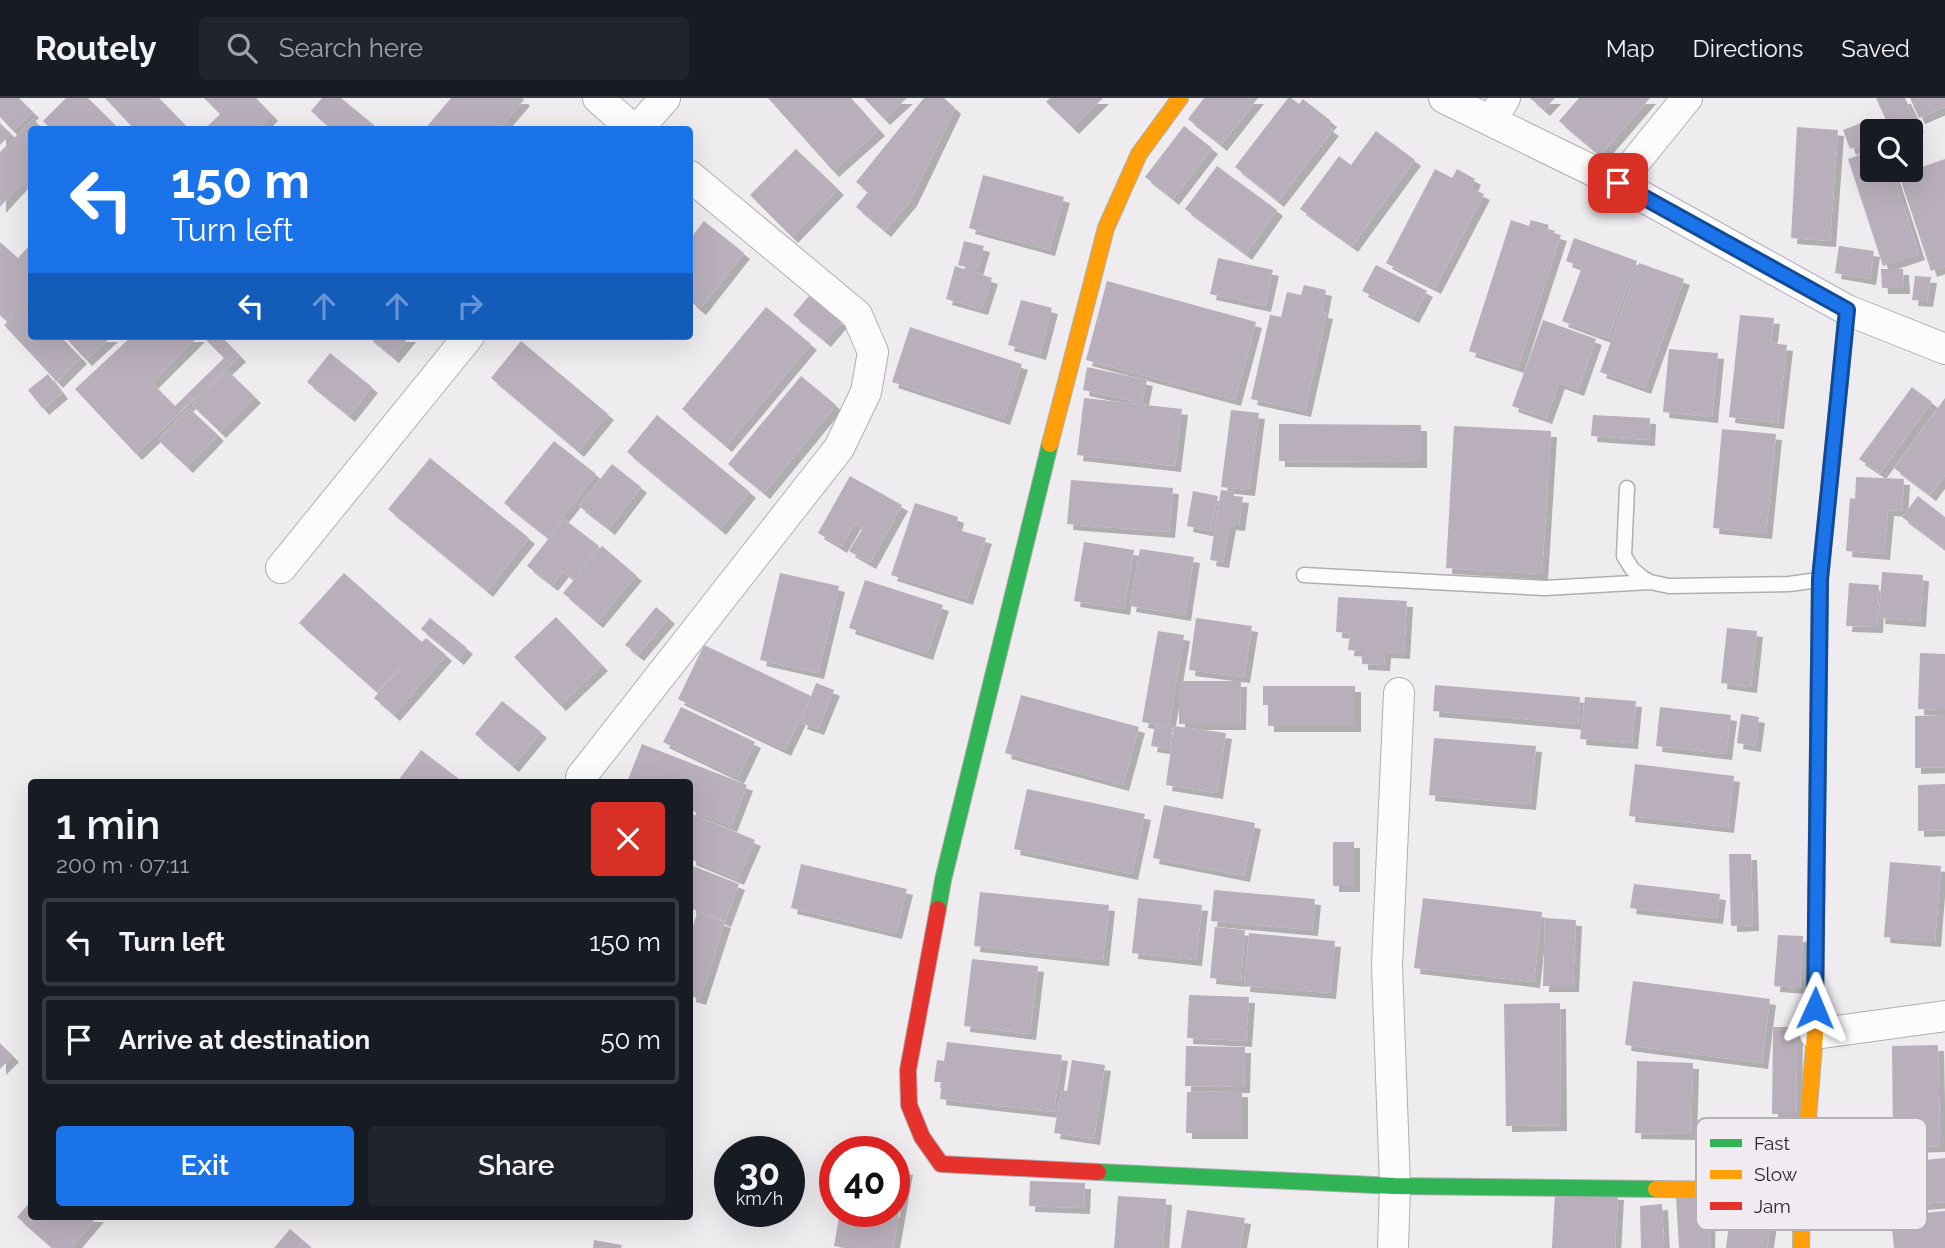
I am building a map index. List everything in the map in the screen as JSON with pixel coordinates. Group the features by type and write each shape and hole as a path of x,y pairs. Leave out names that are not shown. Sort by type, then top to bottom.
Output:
{"street":[{"path":"598,98 631,126"},
{"path":"640,126 665,98"},
{"path":"1180,98 1139,154 1106,228 1026,536 943,880 908,1070 909,1105 922,1137 941,1164 1395,1186 1696,1190"},
{"path":"1444,98 1498,109 1618,183 1847,310 1945,349"},
{"path":"1618,183 1688,98"},
{"path":"581,777 839,447 866,392 873,352 857,316 693,179"},
{"path":"1808,1118 1815,1034 1820,579 1847,310"},
{"path":"281,568 466,340"},
{"path":"1393,1248 1395,1186 1387,965 1399,693"},
{"path":"1815,1034 1945,1016"},
{"path":"1801,1230 1801,1248"}],"lane":[{"path":"1627,488 1624,556 1632,569 1650,582"},
{"path":"1304,575 1545,588 1650,582 1669,586 1789,584 1820,579"}],"building":[{"path":"0,98 19,98 33,112 13,131 0,117"},
{"path":"66,98 88,98 116,126 48,126 43,121"},
{"path":"105,98 159,98 186,126 131,126"},
{"path":"204,98 256,98 272,115 261,126 208,126 220,114"},
{"path":"322,98 341,98 375,126 328,126 311,111"},
{"path":"451,98 524,100 501,126 427,126"},
{"path":"768,98 851,98 879,130 833,171"},
{"path":"864,98 907,98 884,119"},
{"path":"924,98 944,98 955,108 911,200 885,231 856,207 868,192 856,182"},
{"path":"1050,98 1103,98 1073,128 1046,102"},
{"path":"1204,98 1258,98 1221,145 1188,119"},
{"path":"1288,98 1299,104 1303,99 1331,121 1327,126 1333,130 1278,201 1235,167"},
{"path":"1530,98 1555,98 1544,110"},
{"path":"1579,98 1650,98 1600,156 1559,121"},
{"path":"1876,98 1905,98 1915,119 1886,119"},
{"path":"1910,98 1945,98 1945,107 1919,118"},
{"path":"33,119 40,126 28,126 28,188 22,183 0,207 0,152"},
{"path":"0,123 11,134 0,145"},
{"path":"1860,123 1860,145 1850,149 1843,130"},
{"path":"1184,126 1212,148 1173,199 1145,177"},
{"path":"1797,127 1838,130 1830,241 1791,238"},
{"path":"1376,131 1415,160 1352,246 1300,209 1339,156 1351,165"},
{"path":"796,149 838,189 792,237 750,195"},
{"path":"1860,154 1860,182 1896,182 1919,254 1883,266 1848,159"},
{"path":"1945,159 1945,266 1931,271 1901,182 1923,182 1923,167"},
{"path":"1217,166 1277,210 1246,254 1185,209"},
{"path":"1435,169 1452,178 1457,169 1475,179 1471,188 1484,194 1435,288 1386,263"},
{"path":"983,175 1064,197 1049,250 969,228"},
{"path":"1511,220 1529,226 1531,220 1549,225 1547,231 1561,235 1518,367 1469,351"},
{"path":"704,221 744,253 700,309 693,303 693,235"},
{"path":"1574,238 1637,261 1608,338 1562,321 1582,267 1566,261"},
{"path":"964,241 984,246 977,270 958,265"},
{"path":"0,242 18,258 28,247 28,299 5,320 0,315"},
{"path":"1839,246 1874,251 1870,279 1835,273"},
{"path":"1218,258 1273,270 1265,306 1210,294"},
{"path":"1639,263 1684,279 1645,388 1600,372"},
{"path":"1376,265 1427,291 1413,317 1362,291"},
{"path":"955,266 992,278 982,309 946,299"},
{"path":"1881,269 1903,269 1904,288 1882,288"},
{"path":"1915,276 1931,277 1927,301 1912,300"},
{"path":"1107,281 1256,322 1235,400 1086,360"},
{"path":"1304,285 1326,290 1322,312 1327,313 1305,411 1251,399 1270,315 1281,317 1287,292 1301,295"},
{"path":"809,296 841,322 825,341 793,315"},
{"path":"1021,300 1052,308 1040,354 1008,345"},
{"path":"28,302 28,340 64,340 81,358 57,382 4,325"},
{"path":"766,307 811,344 726,446 682,409"},
{"path":"1740,315 1774,318 1771,343 1787,345 1778,423 1729,417"},
{"path":"1543,320 1596,339 1578,390 1559,383 1546,418 1512,406"},
{"path":"910,327 1022,364 1004,419 892,382"},
{"path":"68,340 108,340 86,360"},
{"path":"128,340 195,340 152,383 175,406 224,358 206,340 225,340 240,356 136,454 75,389"},
{"path":"372,340 407,340 393,357"},
{"path":"521,341 608,414 578,451 491,378"},
{"path":"1669,349 1718,353 1712,417 1663,412"},
{"path":"330,353 372,387 349,416 307,382"},
{"path":"1087,367 1147,380 1142,403 1083,390"},
{"path":"227,370 255,397 220,432 192,405"},
{"path":"48,374 62,393 43,409 28,390"},
{"path":"801,376 836,405 764,493 728,464"},
{"path":"1912,387 1932,402 1880,473 1859,459"},
{"path":"1084,398 1182,409 1175,466 1077,455"},
{"path":"1945,398 1945,475 1930,495 1894,468"},
{"path":"189,408 218,435 187,467 158,440"},
{"path":"1231,410 1259,413 1249,490 1221,487"},
{"path":"657,415 750,492 720,529 627,452"},
{"path":"1593,415 1650,418 1649,440 1591,436"},
{"path":"1279,424 1421,425 1421,462 1279,461"},
{"path":"1454,426 1551,431 1542,574 1446,568"},
{"path":"1722,429 1776,434 1766,533 1713,528"},
{"path":"554,441 596,474 547,537 504,503"},
{"path":"430,458 529,538 487,591 388,509"},
{"path":"612,464 641,487 609,529 579,506"},
{"path":"850,476 902,505 870,563 849,551 863,528 855,523 841,547 818,533"},
{"path":"1856,477 1904,479 1902,511 1888,510 1884,554 1846,551 1850,498 1855,499"},
{"path":"1071,480 1173,488 1169,532 1067,524"},
{"path":"1221,490 1243,497 1239,525 1230,524 1223,562 1210,560"},
{"path":"1193,491 1218,496 1211,531 1187,526"},
{"path":"1918,496 1945,517 1945,549 1902,517"},
{"path":"915,503 958,517 955,529 986,538 967,599 891,575"},
{"path":"564,519 599,546 572,579 563,571 552,585 527,566"},
{"path":"1084,542 1134,550 1124,609 1074,601"},
{"path":"602,546 636,575 597,622 563,593"},
{"path":"1140,549 1194,557 1185,615 1130,606"},
{"path":"1882,572 1923,575 1920,621 1879,618"},
{"path":"344,573 422,642 426,638 446,655 394,715 374,698 409,658 377,692 299,623"},
{"path":"780,573 839,586 818,673 760,660"},
{"path":"865,580 943,605 927,654 849,628"},
{"path":"1849,583 1879,585 1877,627 1846,626"},
{"path":"1338,597 1407,601 1404,653 1385,652 1384,665 1362,664 1362,651 1348,650 1350,633 1336,632"},
{"path":"656,607 669,618 638,655 625,645"},
{"path":"556,617 602,665 560,705 514,657"},
{"path":"430,618 467,648 458,659 421,629"},
{"path":"1196,618 1252,626 1244,677 1189,670"},
{"path":"1727,628 1757,631 1751,687 1721,683"},
{"path":"1158,631 1184,635 1169,726 1142,722"},
{"path":"704,645 811,696 785,750 678,699"},
{"path":"1920,653 1945,654 1945,710 1918,709"},
{"path":"1179,681 1241,681 1240,724 1179,724"},
{"path":"816,683 834,690 818,729 801,723"},
{"path":"1435,685 1580,697 1578,724 1433,711"},
{"path":"1263,686 1355,686 1355,726 1268,726 1268,705 1263,705"},
{"path":"1021,695 1139,727 1123,785 1005,753"},
{"path":"1585,697 1636,701 1632,743 1580,739"},
{"path":"502,701 541,732 513,766 475,734"},
{"path":"681,707 755,742 738,778 663,742"},
{"path":"1660,707 1731,715 1726,754 1656,746"},
{"path":"1741,714 1759,717 1755,746 1737,743"},
{"path":"1945,715 1945,767 1915,768 1915,716"},
{"path":"1155,725 1173,729 1169,749 1151,746"},
{"path":"1174,726 1226,733 1217,793 1166,785"},
{"path":"1434,738 1536,746 1530,804 1429,795"},
{"path":"642,744 747,785 731,826 693,811 693,779 628,779"},
{"path":"421,750 459,779 399,779"},
{"path":"1635,764 1734,776 1728,827 1629,816"},
{"path":"1945,784 1945,830 1918,831 1918,785"},
{"path":"1027,789 1145,814 1132,874 1014,849"},
{"path":"1164,805 1255,823 1244,876 1153,858"},
{"path":"693,814 755,840 738,879 693,860"},
{"path":"1333,842 1354,842 1354,886 1333,886"},
{"path":"1729,854 1751,854 1753,925 1731,926"},
{"path":"1890,862 1941,866 1935,941 1884,937"},
{"path":"801,864 907,889 896,933 791,908"},
{"path":"693,866 739,884 725,921 693,909"},
{"path":"1634,884 1720,894 1717,918 1630,908"},
{"path":"1214,890 1315,899 1312,930 1211,921"},
{"path":"980,892 1109,905 1103,960 974,946"},
{"path":"1138,898 1202,905 1196,960 1132,953"},
{"path":"1423,898 1542,912 1534,982 1414,968"},
{"path":"697,913 725,922 700,999 693,997 693,926"},
{"path":"1545,918 1576,920 1573,986 1543,986"},
{"path":"1215,927 1245,930 1241,981 1210,978"},
{"path":"1249,933 1335,941 1330,993 1244,986"},
{"path":"1778,935 1803,936 1800,988 1774,986"},
{"path":"972,959 1038,966 1030,1034 964,1026"},
{"path":"1633,981 1770,999 1762,1063 1625,1045"},
{"path":"1189,995 1249,997 1246,1041 1187,1038"},
{"path":"1560,1003 1561,1125 1506,1126 1504,1004"},
{"path":"1773,1027 1797,1027 1796,1114 1772,1114"},
{"path":"947,1042 1062,1055 1054,1112 940,1099 942,1082 934,1082 937,1060 944,1061"},
{"path":"0,1043 13,1056 0,1069"},
{"path":"1938,1045 1940,1146 1927,1146 1927,1118 1893,1118 1892,1046"},
{"path":"1186,1046 1245,1047 1244,1087 1185,1086"},
{"path":"1072,1060 1105,1065 1094,1139 1054,1133 1061,1090 1067,1091"},
{"path":"1637,1061 1693,1063 1691,1134 1635,1133"},
{"path":"1242,1091 1242,1133 1186,1133 1187,1092"},
{"path":"1945,1158 1945,1202 1927,1204 1927,1160"},
{"path":"1030,1181 1085,1183 1084,1208 1029,1206"},
{"path":"1555,1191 1618,1194 1615,1248 1552,1248"},
{"path":"1696,1193 1696,1230 1709,1230 1709,1248 1679,1248 1676,1195"},
{"path":"1118,1196 1166,1199 1163,1248 1114,1248"},
{"path":"1662,1204 1664,1248 1641,1248 1640,1206"},
{"path":"28,1205 28,1220 95,1220 71,1248 52,1248 17,1217"},
{"path":"1187,1210 1245,1218 1240,1248 1181,1248"},
{"path":"1945,1211 1945,1248 1894,1248 1892,1230 1927,1230 1927,1213"},
{"path":"837,1227 897,1227 893,1248 834,1246"},
{"path":"290,1229 312,1248 274,1248"},
{"path":"1728,1230 1770,1230 1767,1248 1726,1248"},
{"path":"594,1240 622,1245 621,1248 593,1248"}],"traffic: fast":[{"path":"1817,821 1820,579 1847,310"},
{"path":"938,909 1050,444"},
{"path":"1098,1172 1395,1186 1656,1189"}],"traffic: slow":[{"path":"1050,444 1106,228 1139,154 1180,98"},
{"path":"1808,1118 1815,1034 1817,821"},
{"path":"1656,1189 1696,1190"},
{"path":"1801,1230 1801,1248"}],"traffic: jam":[{"path":"938,909 908,1070 909,1105 922,1137 941,1164 1098,1172"}],"route":[{"path":"1618,183 1847,310 1820,579 1815,1008"}]}
